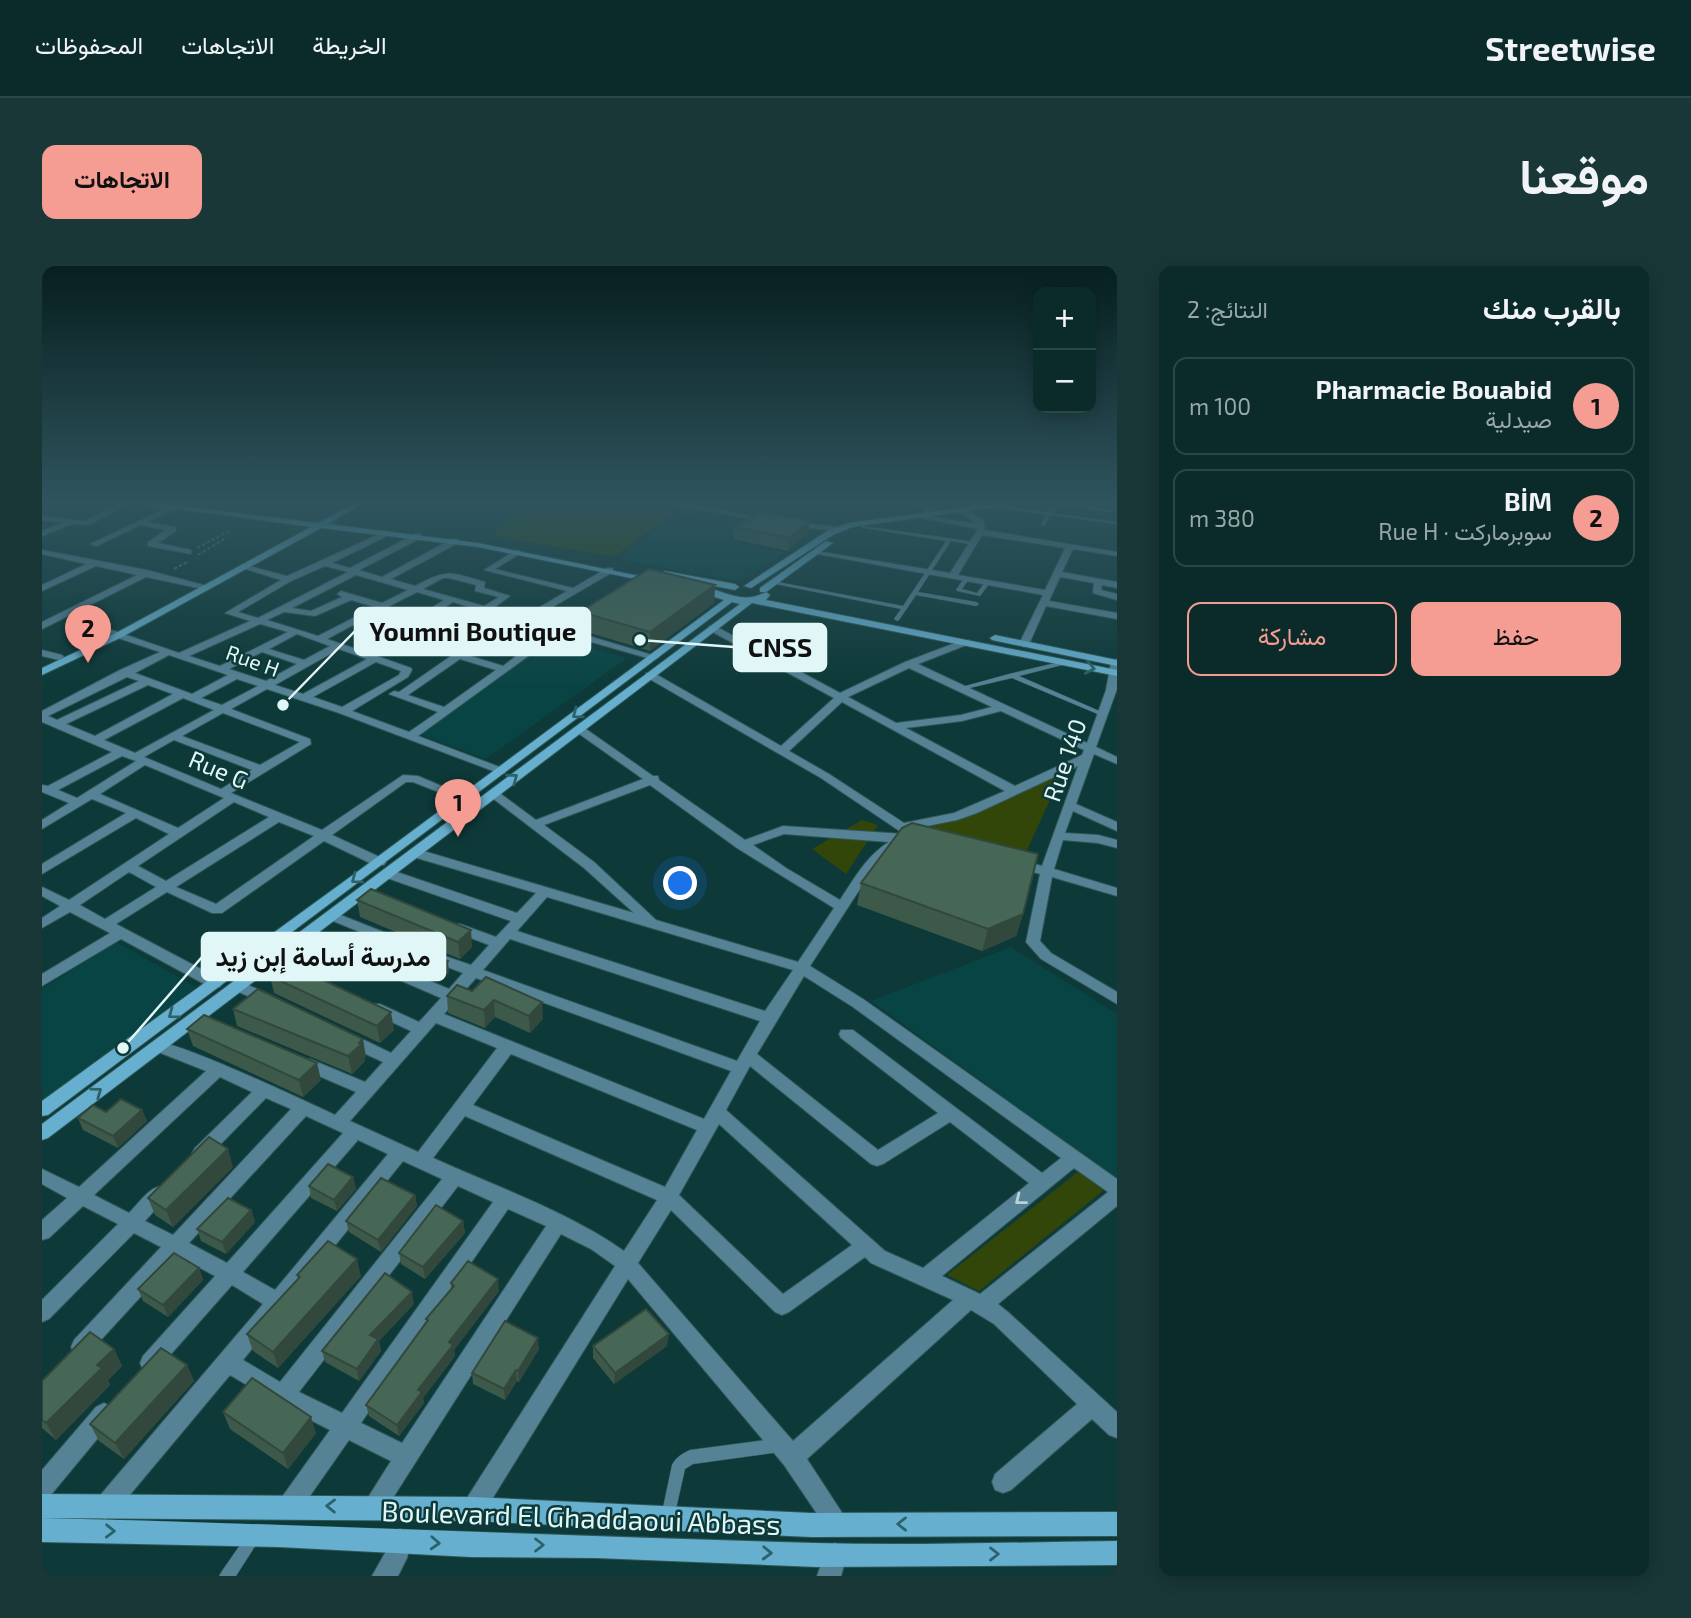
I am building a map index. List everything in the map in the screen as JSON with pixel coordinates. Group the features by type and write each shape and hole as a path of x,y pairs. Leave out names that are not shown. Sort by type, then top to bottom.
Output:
{"street":[{"path":"42,587 89,565"},
{"path":"105,565 207,587"},
{"path":"42,664 114,634 231,565"},
{"path":"319,565 288,579 230,612 296,631 407,670 402,677 343,711"},
{"path":"331,565 654,657"},
{"path":"183,655 259,621 366,565"},
{"path":"383,580 410,565"},
{"path":"496,565 488,570 576,591"},
{"path":"585,565 730,594 897,620 1024,644 1116,668"},
{"path":"603,565 730,594"},
{"path":"42,1110 654,657 730,594 784,565"},
{"path":"42,1133 159,1046 202,1020 239,986 277,965 308,935 333,916 368,896 388,874 493,793 799,565"},
{"path":"885,565 986,583 1117,616"},
{"path":"951,577 959,565"},
{"path":"1024,644 1062,565"},
{"path":"42,672 245,566 288,579"},
{"path":"319,639 440,576 463,568"},
{"path":"526,619 610,570"},
{"path":"42,626 147,573"},
{"path":"461,628 506,596 477,587 502,574"},
{"path":"1058,574 1117,585"},
{"path":"449,575 482,584"},
{"path":"636,586 648,579"},
{"path":"1099,582 1096,590 1116,595"},
{"path":"748,586 759,597 1064,663 1116,668"},
{"path":"322,589 383,606"},
{"path":"284,608 312,614 349,597"},
{"path":"363,655 452,599"},
{"path":"422,617 531,649"},
{"path":"352,622 503,669"},
{"path":"411,736 531,649 578,624"},
{"path":"712,628 1013,790"},
{"path":"222,670 296,631"},
{"name":"Rue H","path":"114,634 343,711 501,771"},
{"path":"782,751 841,697 909,664 966,642"},
{"path":"42,825 92,795 173,736 338,646"},
{"path":"261,649 304,664"},
{"path":"42,716 124,672 170,651"},
{"path":"42,653 59,657"},
{"path":"400,696 459,656"},
{"path":"304,698 375,659"},
{"path":"909,664 1002,707 1089,752 1117,761"},
{"name":"Rue 140","path":"1115,996 1046,956 1035,946 1034,931 1046,871 1071,806 1116,668"},
{"path":"42,924 177,833 306,741 124,672"},
{"path":"96,740 236,675"},
{"path":"650,675 782,751 910,834"},
{"path":"58,724 148,681"},
{"path":"379,689 446,711"},
{"path":"894,726 961,718 1002,707"},
{"name":"Rue G","path":"42,716 379,862"},
{"path":"579,729 654,779 743,845 842,907"},
{"path":"173,736 262,770"},
{"path":"45,789 122,751"},
{"path":"473,1508 669,1197 769,1018 842,907 883,851 910,834 957,816 1089,752"},
{"path":"128,866 217,910 321,835 407,778 464,798"},
{"path":"536,824 654,779"},
{"path":"45,789 79,803"},
{"path":"493,793 618,890 652,924"},
{"path":"92,795 177,833"},
{"path":"1071,806 1117,827"},
{"path":"42,870 136,813"},
{"path":"105,925 278,817"},
{"path":"743,845 783,830 910,834"},
{"path":"1059,836 1098,839 1117,844"},
{"path":"415,853 802,968 850,997 1117,1192 787,1451"},
{"path":"997,857 1117,892"},
{"path":"388,874 520,919"},
{"path":"42,891 215,983"},
{"path":"141,1373 230,1274 346,1127 367,1090 545,891"},
{"path":"333,916 473,973 744,1061 877,1159 949,1114"},
{"path":"437,920 769,1018"},
{"path":"42,981 120,933"},
{"path":"308,935 451,996"},
{"path":"239,986 286,1009"},
{"path":"359,1001 421,1029"},
{"path":"433,1016 507,1047 711,1119 890,1265 976,1302 1001,1318 1117,1427"},
{"path":"333,1032 393,1060"},
{"path":"847,1034 1042,1183"},
{"path":"159,1046 218,1069 558,1223 597,1243 626,1263 787,1451 838,1525"},
{"path":"421,1161 507,1047"},
{"path":"294,1059 367,1090"},
{"path":"42,1232 218,1069"},
{"path":"42,1313 264,1090"},
{"path":"71,1359 303,1108"},
{"path":"463,1108 669,1197 782,1306 865,1247"},
{"path":"105,1507 400,1152"},
{"path":"925,1278 1074,1158"},
{"path":"42,1176 278,1302"},
{"path":"283,1395 453,1177"},
{"path":"290,1506 504,1200"},
{"path":"374,1507 558,1223"},
{"path":"228,1362 283,1395 407,1457"},
{"path":"42,1488 115,1403"},
{"path":"1003,1482 1093,1404"},
{"name":"Boulevard El Ghaddaoui Abbass","path":"42,1506 473,1508 838,1525 1117,1524"},
{"name":"Boulevard El Ghaddaoui Abbass","path":"42,1530 400,1541 832,1565 1117,1553"},
{"path":"384,1576 395,1558 400,1541"}],"lane":[{"path":"897,620 934,565"},
{"path":"966,579 959,590 968,594 978,595 986,583"},
{"path":"773,583 904,608"},
{"path":"915,593 976,604"},
{"path":"961,688 1064,663"},
{"path":"1011,675 1102,715"},
{"path":"667,1519 679,1465 684,1460 787,1451"},
{"path":"227,1576 256,1535"}],"shaded area":[{"path":"652,565 766,565 741,582"},
{"path":"557,637 627,658 486,759 416,733"},
{"path":"116,942 196,987 42,1101 42,989"},
{"path":"1011,947 1117,1014 1117,1179 871,1001"}],"green space":[{"path":"1064,769 1023,859 909,829 961,819"},
{"path":"862,820 878,825 846,874 812,849"},
{"path":"1079,1171 1104,1190 979,1291 947,1275"}],"building":[{"path":"649,569 715,585 650,632 580,612"},
{"path":"912,823 1038,854 1023,914 988,929 861,883 902,828"},
{"path":"371,889 471,930 458,942 357,900"},
{"path":"396,939 448,961 438,971 385,949"},
{"path":"287,963 391,1012 377,1026 270,976"},
{"path":"486,977 542,1002 529,1016 494,1000 484,1010 447,996 457,985 472,991"},
{"path":"258,989 363,1039 359,1043 362,1044 348,1056 233,1009"},
{"path":"204,1015 317,1063 299,1080 187,1029"},
{"path":"121,1099 142,1110 113,1136 78,1118 93,1105 106,1112"},
{"path":"209,1137 228,1149 166,1210 148,1198"},
{"path":"328,1164 353,1177 334,1200 309,1186"},
{"path":"381,1178 415,1195 378,1240 346,1221"},
{"path":"228,1198 251,1210 222,1242 197,1229"},
{"path":"436,1205 463,1221 423,1267 399,1253"},
{"path":"328,1241 357,1259 273,1352 247,1334 300,1277 297,1275"},
{"path":"174,1253 199,1268 163,1305 138,1289"},
{"path":"468,1261 498,1279 449,1342 453,1345 418,1390 422,1392 397,1425 366,1405 428,1320 426,1319 454,1286 451,1283"},
{"path":"385,1273 412,1292 370,1335 378,1339 357,1369 322,1351"},
{"path":"646,1309 669,1334 615,1373 593,1346"},
{"path":"505,1321 538,1338 504,1389 472,1373"},
{"path":"90,1332 114,1349 97,1365 102,1368 46,1423 42,1420 42,1381"},
{"path":"161,1348 187,1365 115,1443 90,1424"},
{"path":"252,1378 311,1417 283,1453 223,1412"}],"place":[{"name":"CNSS","path":"640,640"},
{"name":"BİM","path":"88,663"},
{"name":"Youmni Boutique","path":"283,705"},
{"name":"Pharmacie Bouabid","path":"458,837"},
{"name":"مدرسة أسامة إبن زيد","path":"123,1048"}]}
